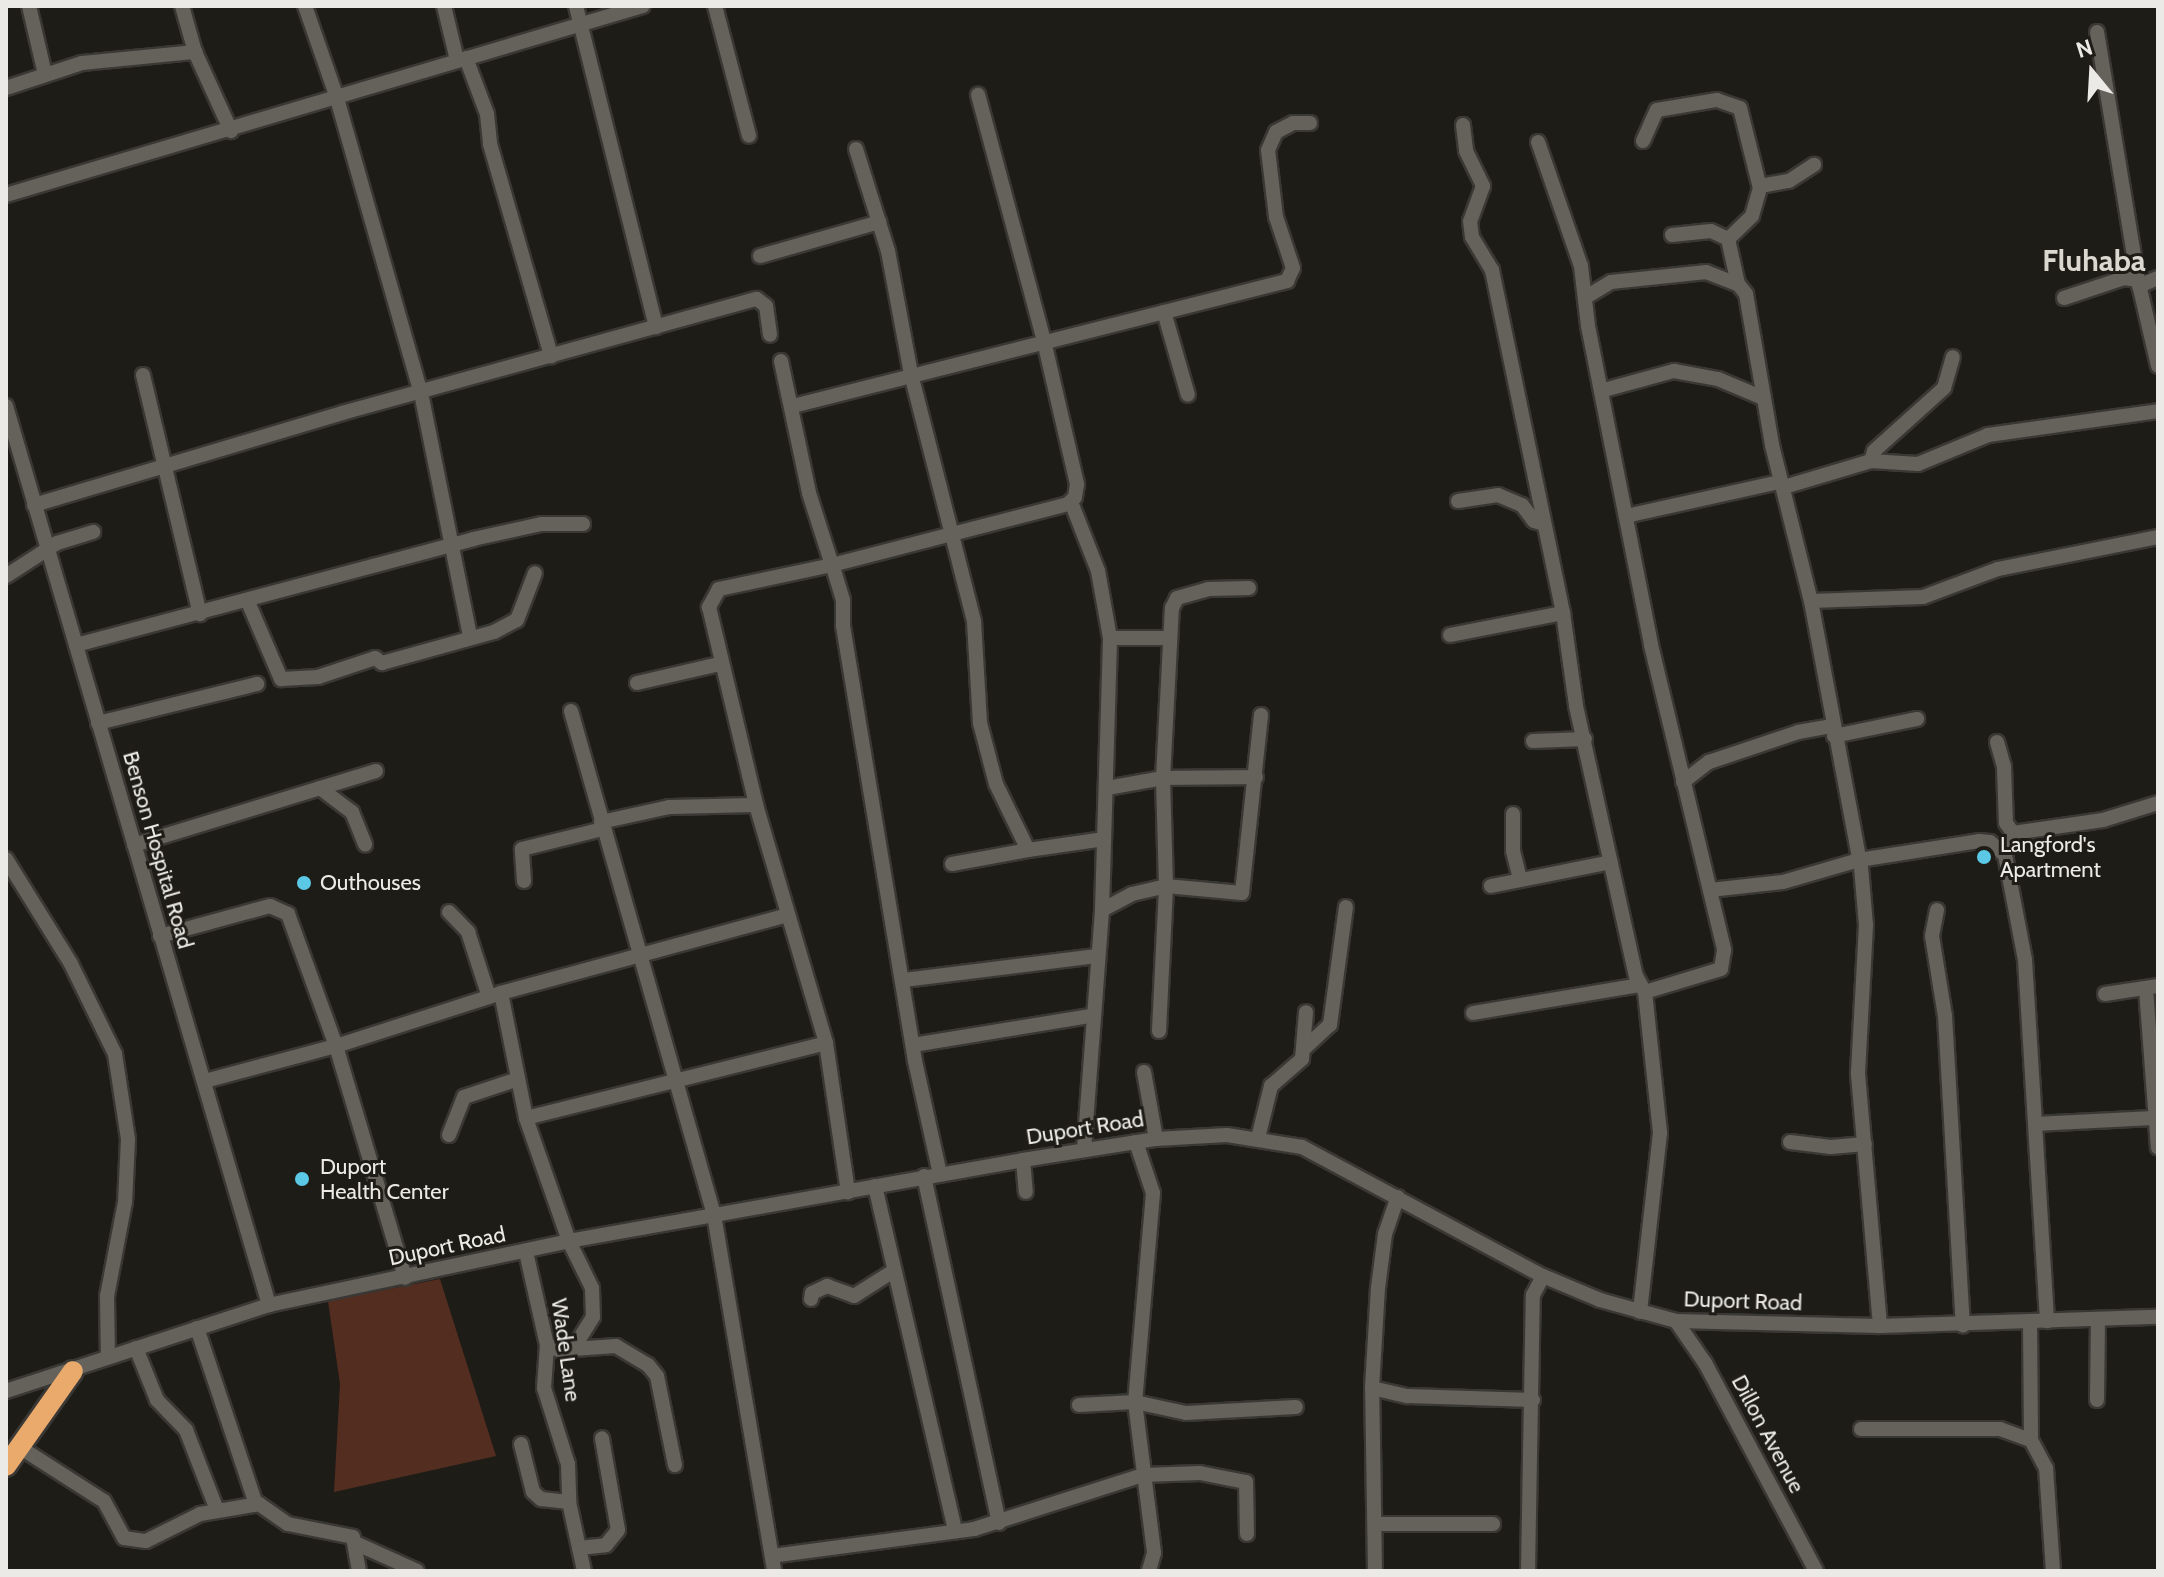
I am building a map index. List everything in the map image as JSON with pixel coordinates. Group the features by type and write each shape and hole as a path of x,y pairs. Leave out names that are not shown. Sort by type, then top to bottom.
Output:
{"highway":[{"path":"6,1466 73,1371"}],"street":[{"path":"29,6 45,74"},
{"path":"182,6 195,52 231,131"},
{"path":"305,6 336,95 421,393 426,438 470,635"},
{"path":"444,6 461,59 487,114 490,144 551,356"},
{"path":"576,6 656,327"},
{"path":"6,195 231,131 336,95 643,6"},
{"path":"715,6 749,136"},
{"path":"2097,32 2138,283 2158,366"},
{"path":"6,88 45,74 112,58 195,52"},
{"path":"978,95 1044,341 1077,484 1068,504"},
{"path":"1643,141 1657,110 1717,100 1735,102 1744,116 1760,186 1752,216 1728,239"},
{"path":"793,406 1290,278 1290,253 1266,165 1268,150 1276,132 1293,123 1310,123"},
{"path":"1463,125 1466,151 1483,186 1470,221 1472,237 1492,270 1563,613 1585,739 1642,988 1660,1133 1640,1312"},
{"path":"1473,1013 1642,988 1709,974 1725,964 1626,516 1577,250 1538,142"},
{"path":"856,149 879,222 911,374 974,622 981,672 979,714 989,759 1007,812 1028,850"},
{"path":"1760,186 1789,181 1814,165"},
{"path":"760,256 879,222"},
{"path":"1672,235 1711,231 1728,239"},
{"path":"1728,239 1738,284 1746,294 1763,398 1811,601 1859,860 1866,925 1858,1037 1880,1326"},
{"path":"1586,297 1611,282 1706,272 1738,284"},
{"path":"2064,298 2124,278 2138,283 2158,278"},
{"path":"34,505 757,299 766,306 770,335"},
{"path":"1164,312 1188,395"},
{"path":"1871,461 1874,451 1944,388 1953,357"},
{"path":"781,361 793,406 809,493 843,600 843,625 913,1045 940,1174"},
{"path":"1604,390 1674,371 1718,379 1763,398"},
{"path":"143,375 168,467 200,614"},
{"name":"Benson Hospital Road","path":"6,406 269,1305"},
{"path":"1626,516 1782,485 1871,461 1918,464 1988,435 2158,411"},
{"path":"1458,501 1498,495 1522,505 1534,521 1544,524"},
{"path":"848,1192 826,1043 756,805 719,664 709,607 719,589 832,565 1071,502 1098,571 1110,638 1102,910 1091,1016 1084,1150"},
{"path":"76,645 453,548 513,529 583,524"},
{"path":"6,576 46,550 93,532"},
{"path":"1811,601 1923,597 1998,569 2158,537"},
{"path":"248,602 281,679 318,677 375,658 382,663 470,635 494,632 517,620 535,573"},
{"path":"1159,1031 1166,886 1163,778 1170,638 1177,598 1209,589 1249,588"},
{"path":"1450,635 1563,613"},
{"path":"1110,638 1170,638"},
{"path":"637,683 719,664"},
{"path":"98,723 257,684"},
{"path":"571,711 714,1215 773,1564 999,1523 1143,1475 1200,1473 1246,1482 1247,1534"},
{"path":"1102,910 1166,886 1242,893 1261,715"},
{"path":"1683,782 1709,762 1798,732 1833,731 1917,719"},
{"path":"1533,741 1585,739"},
{"path":"1997,742 2004,767 2006,823 2013,833"},
{"path":"134,845 376,771"},
{"path":"1107,788 1163,778 1256,777"},
{"path":"320,788 352,812 365,845"},
{"path":"2013,833 2103,820 2158,803"},
{"path":"524,881 522,849 669,807 756,805"},
{"path":"1513,814 1513,851 1520,879"},
{"path":"2013,833 2005,855 2025,960 2047,1321"},
{"path":"952,864 1104,839"},
{"path":"1710,890 1783,882 1859,860 1979,841 1990,842 2005,855"},
{"path":"6,859 71,964 115,1054 128,1139 125,1202 107,1296 108,1357"},
{"path":"1491,886 1611,862"},
{"path":"160,936 270,906 283,909 294,925 336,1046 405,1278"},
{"path":"1306,1047 1330,1025 1346,907"},
{"path":"1937,910 1932,936 1945,1016 1963,1325"},
{"path":"449,912 468,932 495,995 526,1118 593,1299 593,1317 573,1349"},
{"path":"205,1081 336,1046 495,995 788,915"},
{"path":"904,980 1097,956"},
{"path":"2105,994 2152,988 2158,1148"},
{"path":"1258,1138 1271,1086 1302,1059 1306,1047 1306,1012"},
{"path":"913,1045 1091,1016"},
{"path":"526,1118 674,1077 826,1043"},
{"path":"1144,1072 1156,1139"},
{"path":"449,1135 464,1097 518,1079"},
{"path":"2035,1124 2156,1123"},
{"name":"Duport Road","path":"6,1391 269,1305 569,1241 924,1176 1156,1139 1258,1138 1302,1147 1543,1276 1640,1312 1676,1321 1880,1326 2158,1317"},
{"path":"1136,1142 1153,1193 1135,1402 1154,1553 1149,1571"},
{"path":"1790,1142 1831,1147 1865,1144"},
{"path":"1023,1160 1026,1192"},
{"path":"924,1176 999,1523"},
{"path":"875,1186 892,1272 955,1530"},
{"path":"1375,1571 1372,1388 1385,1234 1398,1197"},
{"name":"Wade Lane","path":"526,1252 547,1345 544,1388 568,1464 569,1502 584,1571"},
{"path":"811,1299 812,1293 827,1286 854,1300 892,1272"},
{"path":"1528,1571 1533,1295 1543,1276"},
{"path":"2097,1400 2098,1320"},
{"name":"Dillon Avenue","path":"1676,1321 1705,1363 1816,1571"},
{"path":"2030,1322 2031,1440 2046,1468 2053,1571"},
{"path":"197,1328 256,1504 288,1524 337,1532 417,1571"},
{"path":"547,1345 573,1349 616,1346 653,1370 675,1465"},
{"path":"136,1348 157,1400 186,1430 217,1510"},
{"path":"1372,1388 1408,1396 1533,1400"},
{"path":"1079,1405 1135,1402 1186,1413 1296,1407"},
{"path":"1861,1429 2000,1429 2031,1440"},
{"path":"579,1548 606,1545 618,1530 602,1438"},
{"path":"521,1444 533,1492 541,1499 569,1502"},
{"path":"21,1448 104,1501 124,1538 146,1541 217,1510 256,1504"},
{"path":"1376,1524 1493,1524"},
{"path":"355,1543 359,1571"}],"shaded area":[{"path":"440,1279 496,1456 334,1492 340,1384 328,1301"}],"place":[{"name":"Langford's Apartment","path":"1984,857"},
{"name":"Outhouses","path":"304,883"},
{"name":"Duport Health Center","path":"302,1179"}],"district":[{"name":"Fluhaba","path":"2094,261"}]}
